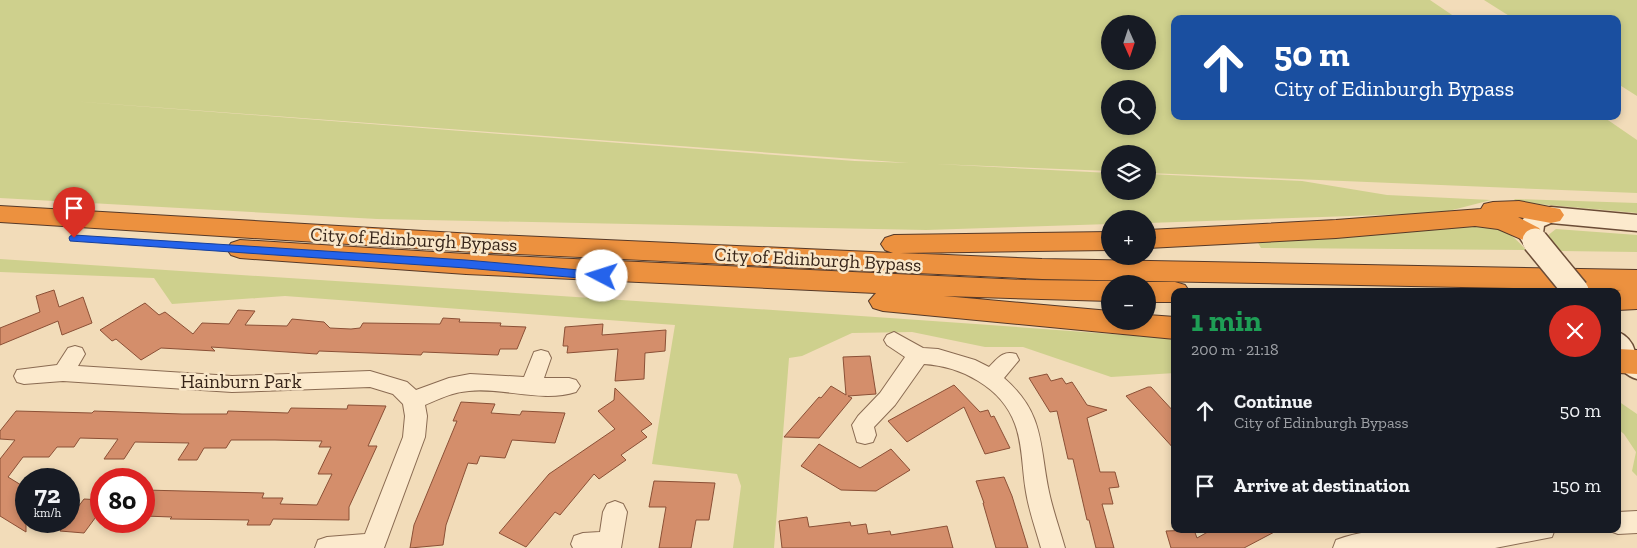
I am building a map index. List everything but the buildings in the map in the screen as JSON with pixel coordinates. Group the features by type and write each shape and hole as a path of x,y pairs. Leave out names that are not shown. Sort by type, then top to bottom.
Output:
{"highway":[{"path":"1475,217 1485,212 1502,209 1530,210 1551,215"},
{"name":"City of Edinburgh Bypass","path":"0,214 470,254 1016,289 1101,291"},
{"path":"1156,239 1336,229 1475,217 1504,221 1533,237"},
{"name":"City of Edinburgh Bypass","path":"0,233 470,254 1042,269 1637,280"},
{"path":"470,254 1101,240"},
{"path":"470,254 1171,328"},
{"path":"1156,292 1171,292"},
{"path":"1621,300 1637,300"}],"street":[{"path":"1574,288 1533,237 1533,222 1540,217 1551,215 1637,223"},
{"path":"894,340 919,356 938,357 961,363 991,378 1012,398 1026,423 1031,441 1038,495 1053,548"},
{"path":"63,373 75,354"},
{"path":"865,435 863,425 883,406 900,383 909,364 919,356"},
{"path":"532,386 541,358"},
{"path":"991,378 1009,360"},
{"name":"Hainburn Park","path":"24,376 63,373 232,384 370,379 400,388 413,400"},
{"path":"327,548 373,546 414,438 416,416 413,400 449,386 470,382 568,386"},
{"path":"583,544 609,546 615,512"},
{"path":"1621,523 1637,522"},
{"path":"1345,548 1380,535 1440,543 1521,541 1536,533"}],"green space":[{"path":"0,0 1430,0 1452,15 1171,15 1171,120 1608,120 1637,140 1637,193 1156,173 1156,145 1101,145 1101,171 936,164 1101,173 1101,200 1156,200 1156,174 1302,181 1387,195 1491,200 1441,213 1156,223 1156,210 1101,210 1101,224 926,230 377,219 0,198","holes":["70,101 909,163 855,161"]},
{"path":"1484,0 1637,0 1637,96 1621,86 1621,15 1508,15"},
{"path":"1514,199 1637,203 1637,213 1517,202"},
{"path":"1478,225 1500,229 1515,239 1526,250 1261,248 1257,241 1304,240"},
{"path":"1556,229 1637,235 1637,252 1560,251 1547,236"},
{"path":"0,259 720,306 1152,337 1171,339 1171,373 1111,377 1023,347 985,347 912,332 852,333 802,356 789,358 774,548 733,548 741,486 737,474 652,464 675,325 285,296 172,304 154,278 0,272"},
{"path":"1621,403 1637,414 1637,476 1632,471 1636,452 1621,432"}],"route":[{"path":"74,238 466,264 602,276"}]}
